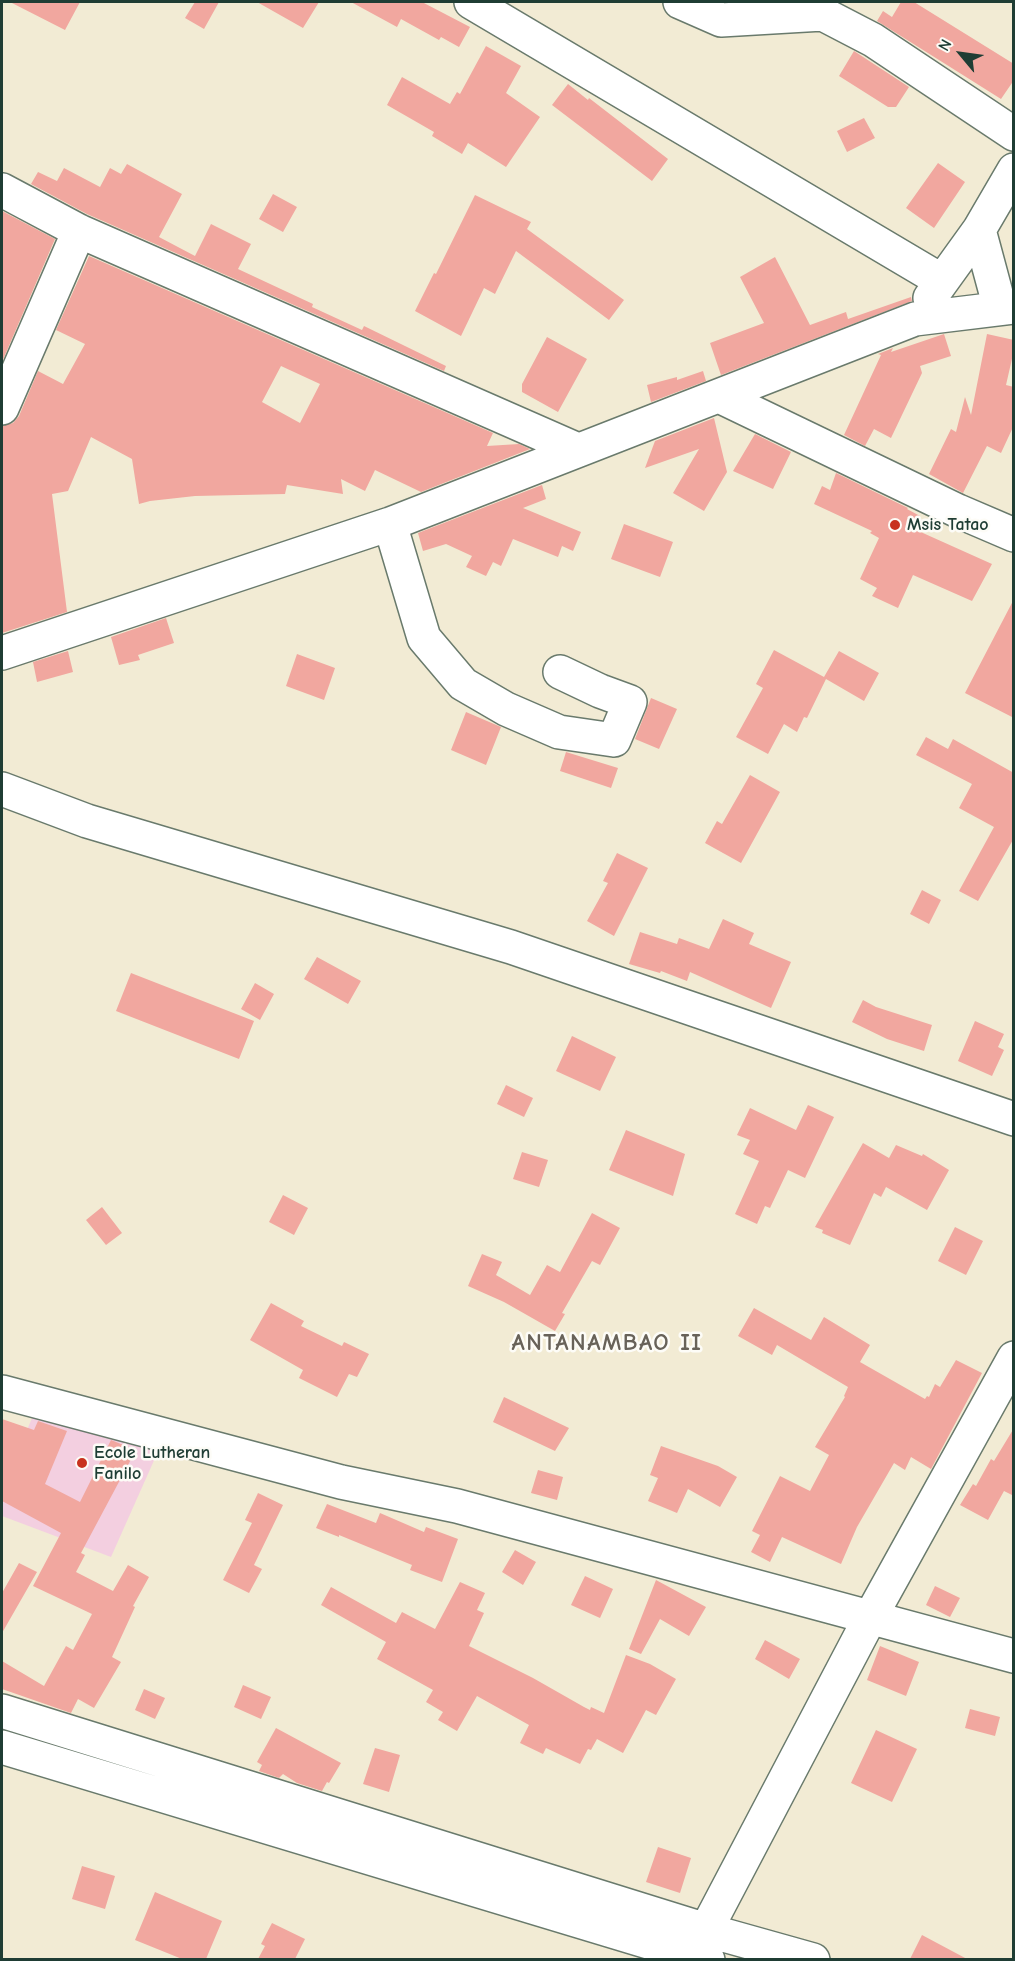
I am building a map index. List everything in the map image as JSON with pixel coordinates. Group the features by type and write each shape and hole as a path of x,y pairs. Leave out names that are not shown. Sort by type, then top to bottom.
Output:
{"street":[{"path":"471,2 942,280"},
{"path":"680,2 721,20 823,14 873,40 1014,134"},
{"path":"915,319 979,230 1014,170"},
{"path":"2,190 79,231 578,450"},
{"path":"2,653 390,524 915,319 1007,307 979,230"},
{"path":"2,408 79,231"},
{"path":"719,396 958,511 1014,535"},
{"path":"390,524 424,638 463,684 506,709 559,732 614,740 630,702 560,672"},
{"path":"2,789 87,821 511,947 1014,1119"},
{"path":"698,1951 871,1616 1014,1358"},
{"path":"2,1392 341,1482 457,1506 1014,1656"},
{"path":"2,1711 698,1951"},
{"path":"2,1748 698,1951 813,1959"}],"shaded area":[{"name":"Ecole Lutheran Fanilo","path":"38,1404 164,1438 111,1557 2,1516 2,1489"}],"building":[{"path":"10,2 80,2 65,30"},
{"path":"195,2 219,2 204,29 185,18"},
{"path":"257,2 319,2 303,28"},
{"path":"351,2 422,2 470,27 459,47 441,37 439,40 401,19 397,27"},
{"path":"901,2 914,2 1014,64 1014,80 1001,99 877,21 883,11 892,17"},
{"path":"486,46 521,66 506,93 540,117 506,167 468,143 462,154 432,136 434,132 387,105 402,77 450,104 457,92 460,94"},
{"path":"854,51 909,87 896,107 888,107 839,76"},
{"path":"568,84 668,159 652,181 552,105"},
{"path":"864,118 875,138 847,152 837,131"},
{"path":"938,163 965,182 934,228 906,208"},
{"path":"127,164 182,194 159,237 195,256 211,224 251,244 238,269 313,304 312,307 362,330 364,326 446,366 444,371 87,214 31,184 38,172 57,181 64,168 100,187 110,168 121,174"},
{"path":"273,194 297,207 283,232 259,219"},
{"path":"475,195 531,222 527,229 624,300 609,320 516,251 495,294 484,288 461,336 415,311"},
{"path":"2,211 55,239 2,362"},
{"path":"89,256 493,433 487,446 519,444 530,449 421,492 375,470 365,491 341,479 343,494 287,485 285,494 195,496 139,504 132,459 91,437 68,491 52,494 67,612 2,633 2,426 13,423 19,416 38,371 63,384 85,344 56,330","holes":["281,366 320,384 300,423 262,402"]},
{"path":"775,257 810,325 846,312 848,319 911,297 912,301 721,375 710,343 764,323 740,277"},
{"path":"944,334 951,356 920,366 922,373 891,438 874,429 865,446 844,435 881,355 878,354 893,348 891,352"},
{"path":"987,334 1014,340 1006,385 1014,387 1014,425 1001,453 987,446 963,493 929,474 951,429 956,432 965,397 971,415"},
{"path":"547,337 587,359 558,412 522,392 522,384"},
{"path":"703,371 706,381 651,402 647,385 677,377 677,380"},
{"path":"714,418 727,472 704,511 673,493 699,449 645,468 655,441"},
{"path":"755,434 791,452 773,489 733,471"},
{"path":"836,473 920,516 914,529 992,564 972,601 913,575 898,608 872,596 877,588 860,579 879,538 870,533 872,531 814,504 822,486 830,490"},
{"path":"542,485 546,499 523,508 581,532 573,551 562,546 558,557 513,539 501,566 493,562 486,576 466,567 472,556 446,544 423,551 418,533"},
{"path":"624,524 673,542 660,577 611,559"},
{"path":"1014,599 1014,718 965,693"},
{"path":"166,618 174,643 138,655 140,660 119,665 111,637"},
{"path":"774,650 824,677 839,651 879,673 864,701 826,679 807,718 804,717 797,732 784,724 768,754 736,737 763,688 756,684"},
{"path":"68,651 73,672 37,682 33,662"},
{"path":"297,654 335,668 324,700 286,686"},
{"path":"651,698 677,709 659,749 635,739"},
{"path":"466,712 501,727 486,765 451,750"},
{"path":"926,737 948,749 953,739 1014,773 1014,838 978,901 959,891 994,827 959,808 972,784 916,755"},
{"path":"566,752 618,768 611,788 560,771"},
{"path":"750,775 780,792 741,863 705,843 717,821 722,824"},
{"path":"617,853 648,868 614,936 587,921 608,883 603,881"},
{"path":"922,890 941,900 929,924 910,914"},
{"path":"723,919 754,933 749,944 791,962 771,1008 690,972 687,981 661,971 660,973 629,964 640,932 677,944 679,938 709,949"},
{"path":"317,957 361,981 348,1004 304,979"},
{"path":"131,973 254,1021 239,1059 116,1011"},
{"path":"255,983 274,994 260,1020 241,1009"},
{"path":"863,1000 876,1007 932,1025 924,1051 887,1039 852,1022"},
{"path":"975,1021 1004,1034 998,1047 1004,1050 992,1076 958,1061"},
{"path":"572,1036 616,1057 600,1091 556,1071"},
{"path":"506,1085 533,1098 524,1117 497,1104"},
{"path":"808,1105 834,1117 805,1178 788,1170 770,1208 765,1206 757,1224 735,1214 759,1161 743,1154 750,1140 737,1135 750,1108 796,1130"},
{"path":"626,1130 685,1154 673,1196 609,1170"},
{"path":"863,1143 889,1158 896,1145 922,1156 923,1154 949,1170 927,1210 886,1187 881,1197 874,1193 850,1245 822,1233 823,1230 815,1227"},
{"path":"522,1152 548,1160 539,1187 513,1179"},
{"path":"283,1195 308,1208 294,1235 269,1222"},
{"path":"102,1207 122,1233 106,1245 86,1220"},
{"path":"592,1213 620,1228 600,1265 592,1261 562,1313 565,1314 555,1331 504,1302 468,1286 482,1254 502,1262 496,1275 530,1295 547,1265 560,1272"},
{"path":"955,1227 983,1241 966,1275 938,1261"},
{"path":"271,1303 304,1321 301,1326 342,1346 344,1342 369,1354 357,1377 349,1374 337,1397 299,1378 303,1370 250,1340"},
{"path":"754,1308 811,1340 824,1317 870,1345 860,1362 925,1399 929,1397 935,1384 940,1387 956,1360 982,1373 931,1469 911,1457 905,1470 894,1463 857,1527 841,1564 782,1537 770,1562 751,1552 760,1535 752,1531 780,1476 810,1491 829,1455 815,1447 845,1397 848,1387 777,1345 772,1355 738,1336"},
{"path":"504,1397 569,1428 555,1451 493,1422"},
{"path":"2,1419 34,1430 38,1421 67,1431 45,1484 80,1502 111,1440 136,1450 81,1553 85,1555 76,1572 113,1591 128,1565 149,1577 133,1606 135,1607 112,1657 121,1662 94,1708 78,1699 71,1713 2,1689 2,1661 44,1686 66,1646 73,1650 92,1614 33,1586 61,1533 2,1501"},
{"path":"1014,1428 1014,1496 1004,1491 988,1520 960,1505 973,1484 976,1486 991,1459 994,1461"},
{"path":"661,1446 718,1466 737,1477 720,1507 688,1489 677,1513 648,1501 658,1478 650,1475"},
{"path":"538,1470 563,1477 557,1500 531,1493"},
{"path":"258,1493 283,1505 254,1565 262,1569 249,1593 223,1580 252,1523 245,1520"},
{"path":"327,1504 376,1523 380,1513 424,1532 426,1527 458,1539 442,1582 410,1570 412,1565 316,1528"},
{"path":"515,1550 536,1562 523,1585 502,1572"},
{"path":"19,1563 37,1572 2,1633 2,1593"},
{"path":"585,1576 613,1589 600,1618 571,1605"},
{"path":"656,1580 706,1607 689,1636 660,1619 641,1654 629,1649"},
{"path":"460,1582 485,1593 477,1610 484,1613 469,1646 590,1710 591,1707 604,1713 626,1655 650,1664 676,1679 656,1715 646,1710 623,1753 597,1739 591,1750 588,1749 580,1764 546,1748 543,1754 520,1743 529,1725 477,1696 457,1731 438,1720 443,1712 426,1702 433,1690 377,1659 386,1642 321,1605 331,1587 396,1623 402,1612 435,1629"},
{"path":"935,1586 960,1598 950,1617 926,1605"},
{"path":"765,1640 800,1659 789,1679 755,1659"},
{"path":"880,1646 919,1662 906,1696 867,1680"},
{"path":"243,1685 271,1697 261,1719 234,1707"},
{"path":"144,1689 165,1698 155,1719 135,1710"},
{"path":"970,1709 1000,1717 995,1736 965,1728"},
{"path":"276,1728 341,1763 322,1791 297,1783 283,1774 279,1778 259,1771 262,1765 257,1762"},
{"path":"876,1730 917,1749 892,1802 851,1783"},
{"path":"375,1748 400,1755 389,1792 363,1784"},
{"path":"658,1847 691,1858 680,1893 646,1882"},
{"path":"82,1866 115,1876 105,1909 72,1899"},
{"path":"155,1892 222,1921 206,1959 182,1959 135,1940"},
{"path":"272,1923 305,1939 295,1959 258,1959 265,1946 261,1944"},
{"path":"922,1935 967,1959 910,1959"}],"place":[{"name":"Msis Tatao","path":"895,525"},
{"name":"Ecole Lutheran Fanilo","path":"82,1463"}],"district":[{"name":"ANTANAMBAO II","path":"607,1343"}]}
